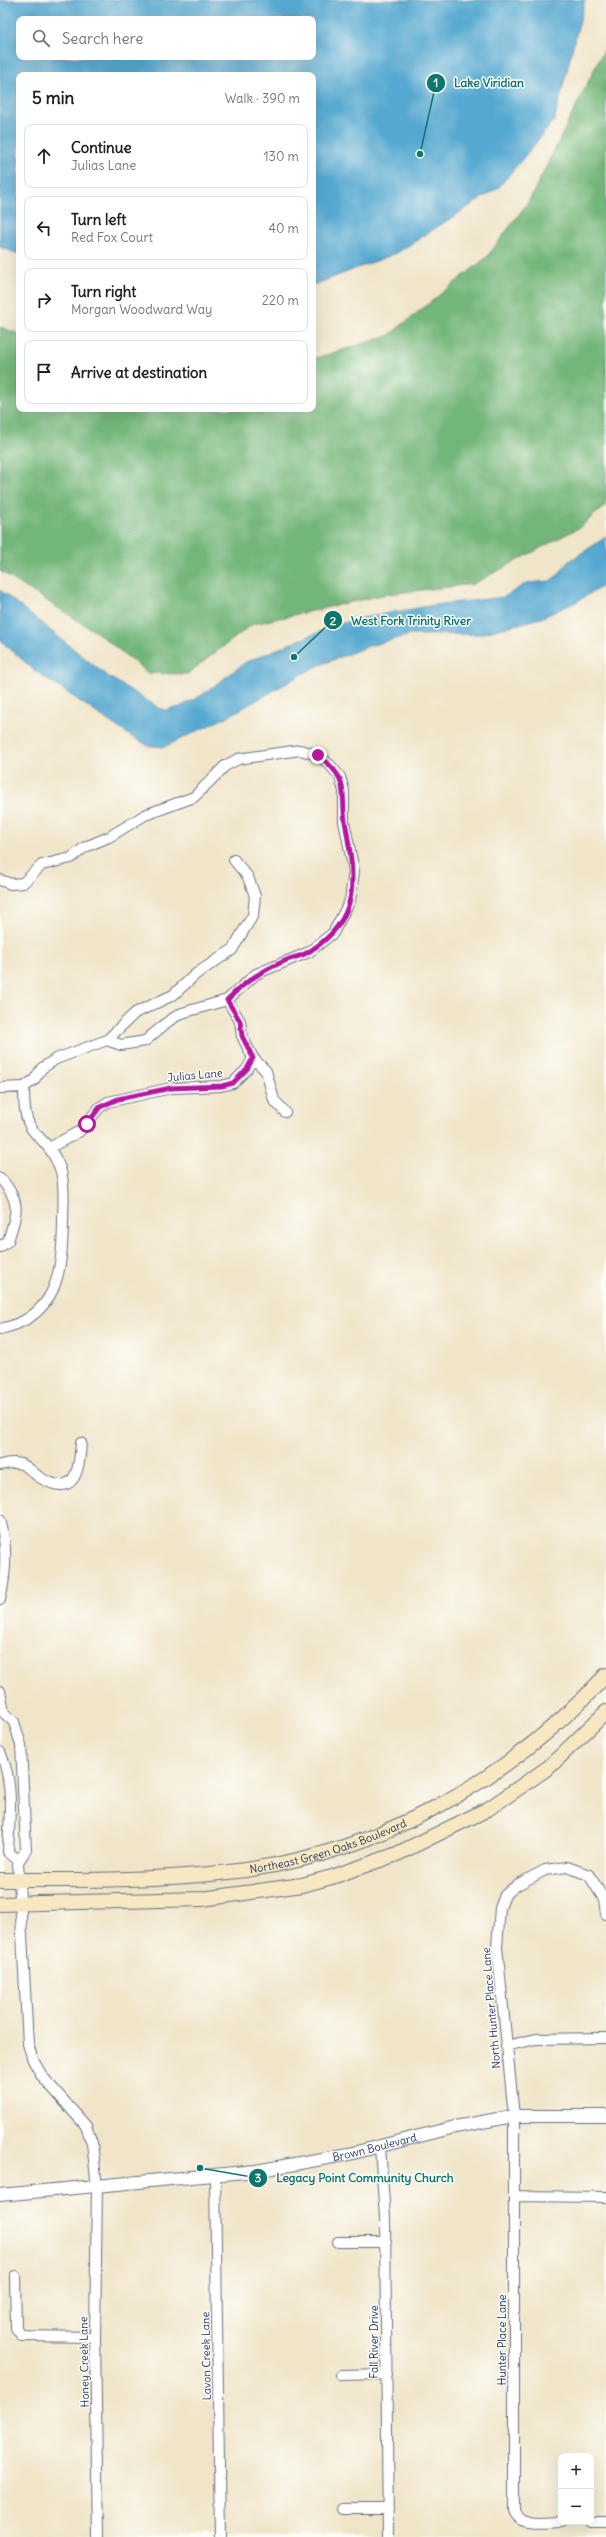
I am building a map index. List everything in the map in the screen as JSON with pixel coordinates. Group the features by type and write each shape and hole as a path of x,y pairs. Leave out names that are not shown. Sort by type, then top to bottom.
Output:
{"main road":[{"name":"Northeast Green Oaks Boulevard","path":"0,1880 181,1877 238,1871 296,1860 354,1843 389,1830 443,1804 487,1776 528,1748 606,1674"},
{"path":"0,1904 202,1899 302,1885 332,1877 397,1854 488,1809 550,1767 605,1713"}],"street":[{"path":"0,880 10,884 23,883 42,865 71,858 84,847 109,837 137,818 194,797 225,766 238,760 291,750 318,755 330,765 340,777 344,792 344,822 354,871 350,901 333,933 309,952 256,974 227,1000 182,1013 170,1020 145,1042 121,1045 107,1040"},
{"path":"0,1088 24,1087 34,1080 42,1068 56,1059 107,1040 135,1013 173,995 196,974 232,950 253,915 255,896 248,877 234,860"},
{"path":"227,1000 240,1021 242,1036 253,1058 266,1071 274,1100 285,1112"},
{"name":"Julias Lane","path":"49,1148 80,1131 100,1107 108,1102 171,1088 222,1086 233,1083 247,1069 253,1058"},
{"path":"0,1328 30,1319 50,1296 56,1282 63,1248 62,1176 49,1148 30,1126 25,1107 24,1087"},
{"path":"0,1178 15,1198 17,1208 8,1241 0,1247"},
{"path":"0,1465 10,1463 22,1464 49,1482 67,1483 74,1479 78,1474 80,1443"},
{"path":"0,1520 3,1557 0,1600"},
{"path":"0,1691 2,1713 14,1722 21,1745 26,1850 18,1860 8,1852 11,1787 8,1770 0,1752"},
{"name":"Honey Creek Lane","path":"18,1860 28,2044 33,2060 42,2076 86,2126 92,2143 96,2187 95,2337 98,2537"},
{"name":"North Hunter Place Lane","path":"514,2116 497,1947 500,1908 505,1895 517,1885 545,1870 567,1867 589,1875 604,1899 606,1914"},
{"path":"506,2046 536,2039 606,2038"},
{"name":"Brown Boulevard","path":"0,2195 215,2175 299,2164 380,2147 455,2127 514,2116 606,2116"},
{"name":"Hunter Place Lane","path":"514,2116 514,2510 519,2519 525,2522 558,2522"},
{"name":"Fall River Drive","path":"380,2147 386,2242 388,2537"},
{"name":"Lavon Creek Lane","path":"215,2175 220,2537"},
{"path":"514,2196 606,2197"},
{"path":"338,2242 386,2242"},
{"path":"15,2276 16,2328 22,2336 95,2337"},
{"path":"341,2375 387,2374"},
{"path":"342,2509 388,2509"},
{"path":"594,2522 606,2522"}],"green space":[{"path":"606,46 606,505 580,527 473,584 387,594 253,624 187,674 148,673 99,634 0,571 0,327 16,333 16,412 316,412 316,358 388,336 487,257 529,201"}],"water":[{"path":"0,0 585,0 554,121 499,187 397,253 316,284 316,72 16,72 16,253 0,247"},
{"path":"606,537 606,584 576,602 541,618 480,634 410,635 369,646 315,667 229,716 164,747 149,746 132,737 34,670 0,640 0,590 106,675 159,708 166,710 180,707 202,695 246,662 336,625 372,616 435,605 504,597 527,583 550,581 558,575 568,562"}],"place":[{"name":"Lake Viridian","path":"420,154"},
{"name":"West Fork Trinity River","path":"294,657"},
{"name":"Legacy Point Community Church","path":"200,2168"}],"route":[{"path":"87,1124 100,1107 108,1102 118,1099 171,1088 222,1086 233,1083 247,1069 253,1058 242,1036 240,1021 227,1000 244,983 256,974 289,959 309,952 333,933 350,901 354,871 344,822 345,803 340,777 330,765 318,755"}]}
